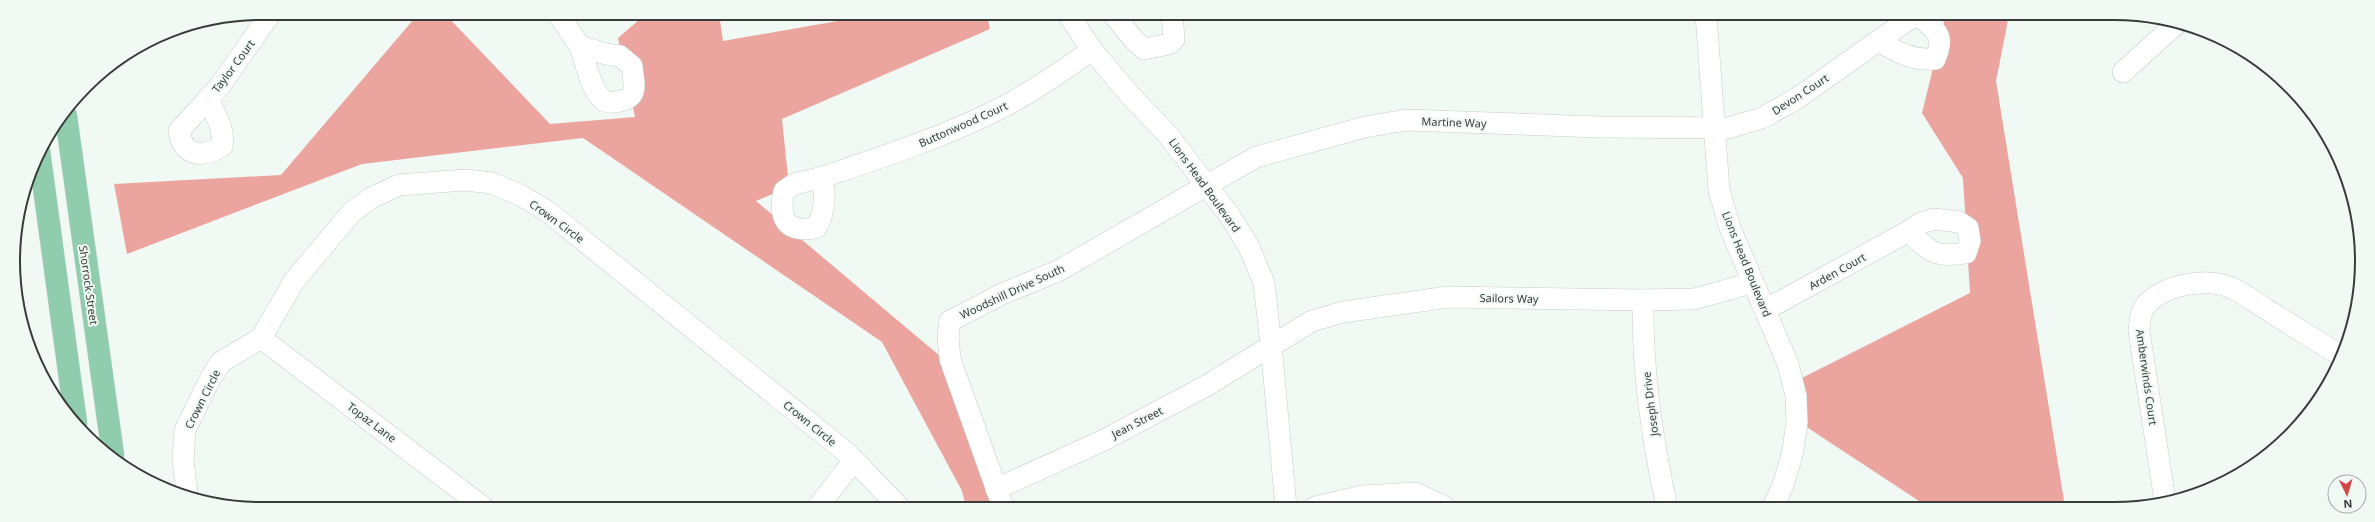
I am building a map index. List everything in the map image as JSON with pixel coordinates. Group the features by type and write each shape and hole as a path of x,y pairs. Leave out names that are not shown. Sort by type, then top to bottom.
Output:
{"main road":[{"path":"69,140 74,109"},
{"name":"Shorrock Street","path":"66,119 113,451"},
{"path":"43,177 44,157"},
{"path":"41,163 75,414"}],"street":[{"name":"Taylor Court","path":"208,99 222,83 266,20"},
{"path":"562,20 580,46"},
{"name":"Lions Head Boulevard","path":"1072,20 1092,50 1130,95 1168,135 1230,216 1249,247 1264,283 1286,502"},
{"path":"1119,20 1134,40 1144,49 1169,44 1174,39 1172,20"},
{"name":"Lions Head Boulevard","path":"1706,20 1719,190 1730,228 1752,283 1788,364 1796,396 1797,423 1792,455 1783,485 1775,502"},
{"path":"2123,72 2172,27"},
{"name":"Devon Court","path":"1714,128 1728,128 1762,118 1796,99 1878,40"},
{"name":"Buttonwood Court","path":"823,177 932,139 1005,106 1060,73 1092,50"},
{"name":"Martine Way","path":"1207,186 1256,157 1365,127 1406,120 1598,127 1714,128"},
{"name":"Crown Circle","path":"187,490 183,461 186,430 210,379 221,362 261,338 294,281 352,212 371,198 399,185 465,180 492,183 520,195 547,211 854,460 894,502"},
{"name":"Woodshill Drive South","path":"1000,498 950,359 948,336 950,321 1002,294 1058,271 1207,186"},
{"name":"Arden Court","path":"1765,310 1909,232"},
{"name":"Sailors Way","path":"1271,344 1312,321 1343,312 1448,297 1643,300 1694,299 1752,283"},
{"name":"Amberwinds Court","path":"2164,496 2140,331 2140,320 2145,306 2155,296 2168,290 2187,285 2205,284 2231,288 2337,353"},
{"name":"Joseph Drive","path":"1643,300 1643,331 1650,412 1666,502"},
{"name":"Topaz Lane","path":"261,338 476,502"},
{"name":"Jean Street","path":"1000,498 1104,440 1199,390 1271,344"},
{"path":"822,502 854,460"},
{"path":"1337,502 1363,496 1415,493 1434,502"}],"shaded area":[{"path":"413,20 451,20 550,124 635,117 618,38 639,20 720,20 723,41 844,20 988,20 990,29 782,119 789,187 756,201 947,362 991,502 965,502 962,491 882,342 583,138 362,164 127,254 114,184 281,175"},
{"path":"1945,20 2008,20 1996,81 2064,502 1919,502 1799,422 1794,382 1970,293 1963,178 1922,113"}]}
